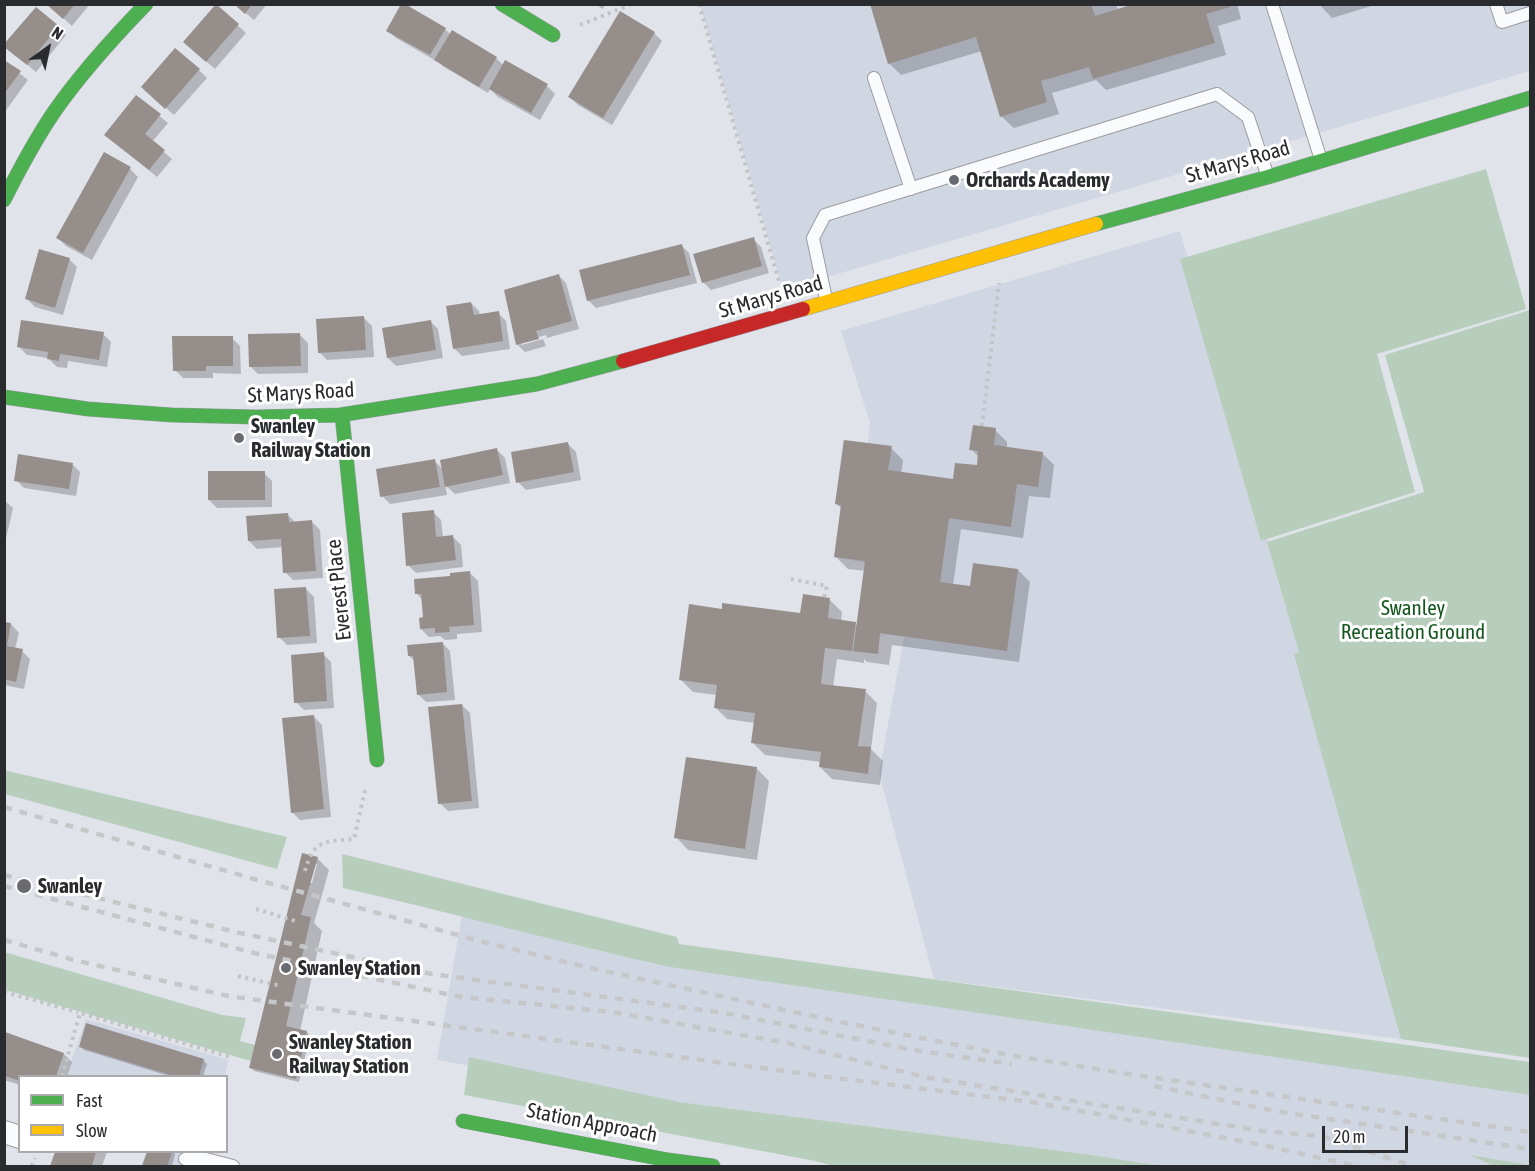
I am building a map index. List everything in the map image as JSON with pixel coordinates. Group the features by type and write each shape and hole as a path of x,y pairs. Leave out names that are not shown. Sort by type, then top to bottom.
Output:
{"street":[{"path":"4,200 56,110 146,4"},
{"path":"502,4 553,35"},
{"name":"St Marys Road","path":"4,398 86,409 200,418 342,415 488,393 555,380 1219,189 1268,177 1530,98"},
{"name":"Everest Place","path":"342,415 377,760"},
{"name":"Station Approach","path":"463,1120 667,1163 713,1167"}],"lane":[{"path":"1272,4 1321,160"},
{"path":"1496,4 1502,22 1530,13"},
{"path":"874,78 911,189"},
{"path":"826,303 813,238 825,215 1217,94 1248,117 1268,177"},
{"path":"182,1159 206,1160 233,1167"}],"path":[{"path":"553,35 632,4"},
{"path":"699,4 782,290 785,315"},
{"path":"980,259 999,284 982,426"},
{"path":"791,579 827,585 824,597"},
{"path":"305,871 310,855 323,842 354,839 363,794 377,760"},
{"path":"256,909 295,921"},
{"path":"238,976 281,986"},
{"path":"4,992 78,1012"},
{"path":"63,1075 81,1013 231,1056"},
{"path":"323,1059 337,1076"}],"shaded area":[{"name":"Orchards Academy","path":"700,5 1530,5 1530,71 783,290"},
{"path":"1180,231 1408,1040 934,979 879,773 904,637 881,634 877,654 853,651 865,563 834,557 841,506 835,505 843,440 868,443 870,423 841,331"},
{"path":"462,915 603,952 1530,1095 1530,1165 1473,1156 1494,1166 1162,1166 679,1102 437,1060"},
{"path":"86,1019 229,1060 225,1075 66,1075"},
{"path":"146,1153 190,1153 186,1166 141,1166"}],"green space":[{"path":"1486,169 1526,309 1377,354 1415,492 1261,541 1180,259"},
{"name":"Swanley Recreation Ground","path":"1530,310 1530,1058 1401,1039 1359,890 1364,888 1359,889 1294,654 1299,652 1267,542 1424,492 1385,355"},
{"path":"4,770 287,837 277,869 5,794"},
{"path":"342,854 677,937 679,944 1530,1062 1530,1095 670,967 343,888"},
{"path":"4,952 222,1015 246,1018 240,1041 255,1045 251,1061 5,990"},
{"path":"469,1057 679,1102 1162,1166 833,1166 464,1095"},
{"path":"1469,1155 1530,1165 1530,1166 1494,1166"}],"building":[{"path":"46,4 75,4 63,19"},
{"path":"216,4 239,24 206,62 183,42"},
{"path":"234,4 252,4 245,14"},
{"path":"401,4 405,4 446,28 430,55 386,31"},
{"path":"870,4 1091,4 1095,16 1134,4 1229,4 1230,7 1206,14 1215,43 1093,79 1089,67 1041,81 1047,102 1000,117 976,37 888,64"},
{"path":"36,7 59,26 27,65 4,47 4,44"},
{"path":"620,11 655,32 603,118 568,97"},
{"path":"452,30 497,57 479,87 434,60"},
{"path":"175,48 200,69 165,109 141,87"},
{"path":"4,60 21,71 4,94"},
{"path":"505,60 548,84 531,113 489,89"},
{"path":"136,95 161,114 145,134 165,150 149,170 104,135"},
{"path":"104,152 131,167 83,253 56,238"},
{"path":"754,237 762,266 702,283 693,254"},
{"path":"682,244 690,275 587,301 579,270"},
{"path":"39,249 70,258 55,308 25,299"},
{"path":"559,274 572,321 536,331 539,339 516,345 504,290"},
{"path":"471,302 474,315 499,311 503,341 453,349 446,306"},
{"path":"364,316 366,350 318,353 316,319"},
{"path":"21,320 104,332 99,360 60,354 59,361 47,359 48,352 17,347"},
{"path":"431,320 436,350 387,358 382,328"},
{"path":"300,333 301,366 249,367 248,334"},
{"path":"172,336 233,336 233,366 206,366 206,371 173,371"},
{"path":"973,425 996,428 994,445 1043,452 1038,487 1017,484 1011,527 949,518 940,582 970,586 973,563 1018,569 1007,651 880,633 878,654 853,651 865,561 834,557 841,505 835,504 844,440 892,446 888,470 953,479 955,463 977,465 978,451 969,450"},
{"path":"568,442 574,472 516,483 511,452"},
{"path":"497,448 503,475 445,487 440,460"},
{"path":"18,454 73,463 69,489 14,481"},
{"path":"435,459 440,487 380,497 376,469"},
{"path":"208,471 265,471 265,500 208,500"},
{"path":"434,510 436,537 453,535 456,560 406,566 402,513"},
{"path":"288,513 289,522 312,520 316,571 283,573 281,539 248,541 246,516"},
{"path":"470,571 474,625 449,627 450,632 435,633 435,628 420,629 419,618 423,617 421,594 415,594 414,579 450,576 450,573"},
{"path":"306,587 310,636 277,638 274,589"},
{"path":"803,594 830,598 828,618 856,622 852,651 825,648 821,684 866,689 858,746 871,747 868,774 819,767 821,752 751,743 755,713 714,708 717,685 679,680 689,604 722,609 722,603 800,613"},
{"path":"4,622 11,623 7,646 23,649 16,682 4,679"},
{"path":"443,642 447,692 417,695 413,656 408,656 407,645"},
{"path":"324,652 327,701 294,703 291,655"},
{"path":"462,704 472,801 438,804 428,707"},
{"path":"314,715 324,809 291,813 282,718"},
{"path":"686,757 757,767 745,849 674,838"},
{"name":"Swanley Station","path":"302,853 318,857 301,915 311,917 286,1026 307,1031 296,1079 249,1068"},
{"path":"86,1023 204,1059 199,1075 171,1075 79,1047"},
{"path":"5,1032 64,1053 56,1075 18,1075 18,1080 5,1076"},
{"path":"55,1153 96,1153 92,1166 50,1166"},
{"path":"147,1153 172,1153 167,1166 142,1166"}],"railway":[{"path":"4,807 476,940 590,968 831,1020 997,1053 1530,1132"},
{"path":"4,875 240,933 432,974 725,1013 913,1050 1012,1064"},
{"path":"4,886 254,953 461,997 612,1012 787,1043 924,1077 1263,1131 1321,1136 1413,1166"},
{"path":"4,940 74,960 228,996 1038,1103 1263,1145 1355,1166"},
{"path":"1154,1086 1275,1111 1530,1149"}],"traffic: fast":[{"path":"4,200 21,166 64,98 98,56 146,4"},
{"path":"502,4 553,35"},
{"path":"1096,224 1268,177 1530,98"},
{"path":"4,397 88,409 172,415 256,417 340,415 537,384 623,361"},
{"path":"342,415 377,760"},
{"path":"463,1121 668,1160 713,1166"}],"traffic: slow":[{"path":"803,309 1096,224"}],"traffic: jam":[{"path":"623,361 803,309"}],"place":[{"name":"Orchards Academy","path":"954,180"},
{"name":"Swanley Railway Station","path":"239,438"},
{"name":"Swanley","path":"24,886"},
{"name":"Swanley Station","path":"286,968"},
{"name":"Swanley Station Railway Station","path":"277,1054"}]}
